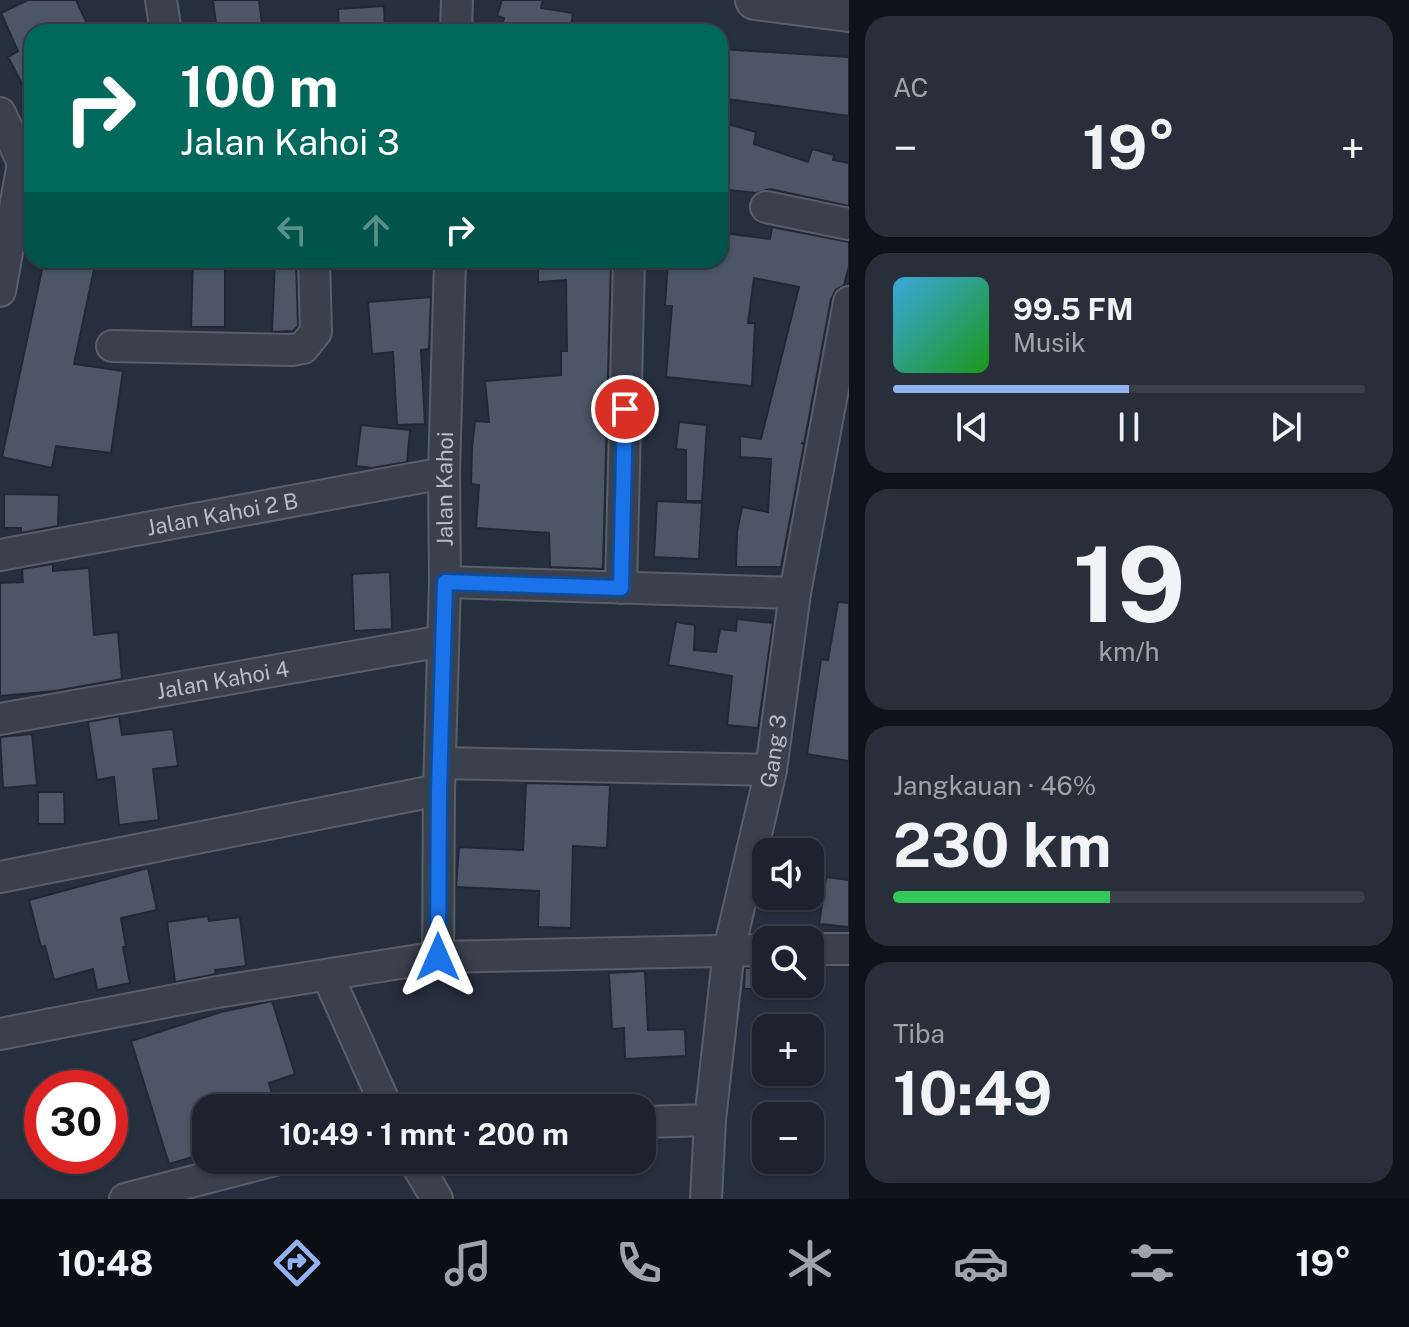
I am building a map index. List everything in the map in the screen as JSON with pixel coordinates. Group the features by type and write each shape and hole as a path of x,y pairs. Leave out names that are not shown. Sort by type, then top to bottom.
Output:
{"street":[{"path":"161,0 165,24"},
{"path":"456,24 457,0"},
{"path":"755,0 849,12"},
{"path":"0,113 24,157"},
{"path":"0,291 24,177"},
{"path":"766,207 849,224"},
{"path":"112,346 303,348 316,332 314,268"},
{"name":"Jalan Kahoi","path":"438,957 450,268"},
{"path":"621,588 629,268"},
{"name":"Gang 3","path":"706,1199 710,1120 729,950 771,770 795,593 841,382 849,302"},
{"name":"Jalan Kahoi 2 B","path":"0,555 444,473"},
{"path":"445,582 795,593"},
{"name":"Jalan Kahoi 4","path":"0,719 443,641"},
{"path":"0,877 439,776 771,770"},
{"path":"824,949 849,949"},
{"path":"0,1034 217,992 438,957 752,950"},
{"path":"328,976 381,1094"},
{"path":"656,1122 710,1120"},
{"path":"125,1199 221,1174"},
{"path":"422,1174 437,1199"}],"building":[{"path":"28,0 76,0 87,24 24,24 24,88 8,57 18,51 1,13"},
{"path":"213,0 259,0 262,24 216,24"},
{"path":"502,0 543,0 541,8 573,13 571,24 503,24 504,18 497,16"},
{"path":"384,6 385,24 339,24 338,9"},
{"path":"728,49 849,57 849,116 728,99"},
{"path":"728,124 756,132 754,144 808,162 812,149 834,155 833,160 849,163 849,206 770,189 756,193 728,190"},
{"path":"772,227 849,242 849,266 844,285 836,290 831,299 804,444 801,443 804,445 781,567 736,567 737,532 742,507 768,512 771,459 740,457 740,436 761,439 799,287 754,278 748,323 755,323 752,386 666,377 672,306 665,306 667,268 728,268 728,234 770,239"},
{"path":"42,268 94,268 74,364 123,371 111,453 56,446 52,468 2,457"},
{"path":"193,268 225,268 225,327 191,327"},
{"path":"275,268 296,268 298,326 293,331 272,332"},
{"path":"538,268 611,268 603,569 550,567 549,533 476,528 479,485 471,484 472,448 475,421 489,422 485,381 561,375 561,351 567,351 566,280 538,282"},
{"path":"431,297 429,349 421,350 425,424 397,425 393,352 372,354 368,302"},
{"path":"679,422 707,425 702,501 686,501 686,450 676,449"},
{"path":"361,425 410,430 407,462 372,468 356,466"},
{"path":"4,494 59,495 58,526 21,533 21,528 4,528"},
{"path":"657,501 702,503 699,559 654,557"},
{"path":"53,564 53,571 89,568 94,635 118,632 122,679 55,691 0,696 0,583 23,582 22,569"},
{"path":"390,572 392,629 354,631 352,574"},
{"path":"838,602 849,603 849,761 807,754 821,659 828,660"},
{"path":"737,619 773,623 758,728 727,725 732,676 668,665 676,622 695,625 694,650 716,652 720,629 736,631"},
{"path":"119,716 122,735 173,729 178,766 153,769 159,820 119,825 114,777 97,780 88,722"},
{"path":"32,734 37,785 3,788 0,737"},
{"path":"526,783 610,785 607,848 573,846 571,928 538,927 539,891 456,887 459,847 523,850"},
{"path":"38,792 64,792 65,824 38,824"},
{"path":"148,868 157,910 121,918 130,983 97,990 93,969 54,980 45,946 41,947 29,900"},
{"path":"826,877 849,880 849,927 819,924 821,910 824,910"},
{"path":"208,916 209,921 240,917 246,966 215,970 216,974 175,982 167,922"},
{"path":"745,968 752,968 752,989 744,989"},
{"path":"645,971 648,1030 685,1029 686,1056 625,1059 624,1028 612,1029 609,973"},
{"path":"272,1001 295,1074 269,1083 272,1094 192,1094 192,1157 169,1164 131,1041 221,1012"}],"route":[{"path":"438,957 445,582 621,588 625,409"}]}
